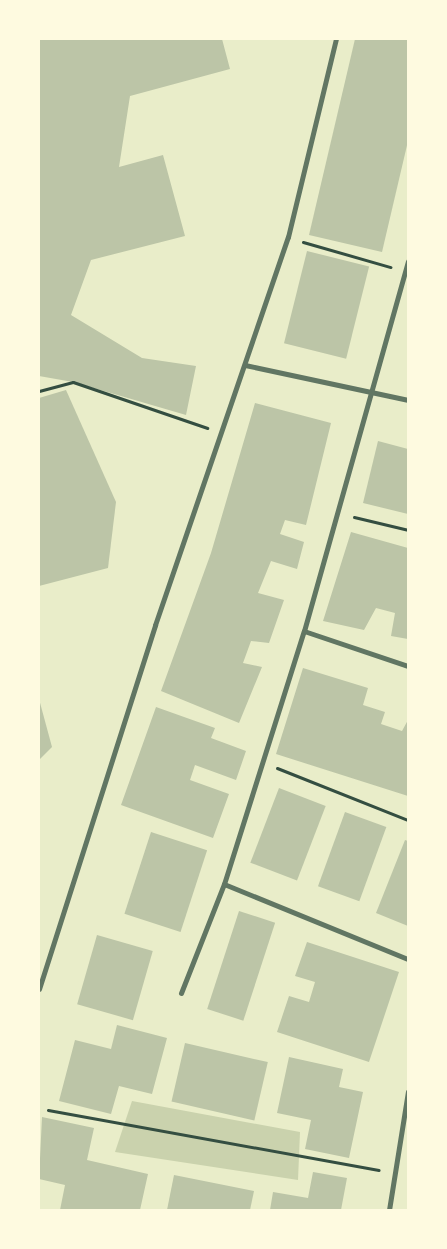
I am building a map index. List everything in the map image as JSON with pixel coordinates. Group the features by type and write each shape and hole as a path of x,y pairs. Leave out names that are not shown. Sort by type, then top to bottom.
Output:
{"street":[{"path":"39,989 221,433 288,237 336,39"},
{"path":"181,993 224,884 304,631 374,391 408,261"},
{"path":"245,365 374,391 408,400"},
{"path":"304,631 408,666"},
{"path":"224,884 408,959"},
{"path":"390,1210 408,1092"}],"path":[{"path":"288,237 406,272"},
{"path":"39,391 73,382 221,433"},
{"path":"339,513 408,530"},
{"path":"263,762 408,820"},
{"path":"48,1110 395,1173"}],"green space":[{"path":"132,1101 300,1132 298,1180 115,1152"}],"building":[{"path":"39,39 222,39 230,69 130,96 119,167 163,155 185,236 91,260 71,315 142,358 196,366 186,415 73,382 39,376"},
{"path":"355,39 408,39 408,141 382,252 309,235"},
{"path":"307,251 369,266 346,359 284,343"},
{"path":"66,390 116,502 108,568 39,586 39,398"},
{"path":"255,403 331,423 306,525 285,520 280,534 304,542 297,569 271,561 258,593 284,600 269,643 251,641 243,663 262,667 239,723 161,691 211,553"},
{"path":"378,441 408,449 408,514 363,503"},
{"path":"351,532 408,548 408,639 391,636 395,613 376,608 364,630 323,621"},
{"path":"303,668 368,688 363,705 385,712 381,724 402,731 408,720 408,796 276,754"},
{"path":"39,699 52,747 39,760"},
{"path":"156,707 215,728 211,738 246,751 236,780 195,765 190,780 229,794 213,838 121,805"},
{"path":"279,788 326,806 297,881 250,863"},
{"path":"345,812 386,827 359,901 318,886"},
{"path":"151,832 207,850 181,932 124,914"},
{"path":"405,840 408,841 408,926 376,913"},
{"path":"239,911 275,923 243,1021 207,1009"},
{"path":"97,935 153,951 133,1020 77,1004"},
{"path":"307,942 399,972 369,1062 277,1032 289,996 309,1002 315,982 295,976"},
{"path":"117,1025 167,1038 152,1094 119,1086 111,1114 59,1101 75,1040 111,1049"},
{"path":"185,1043 268,1062 254,1121 172,1101"},
{"path":"289,1057 343,1069 339,1087 363,1092 349,1158 305,1149 311,1120 277,1113"},
{"path":"42,1117 94,1128 87,1160 148,1174 140,1210 60,1210 65,1185 39,1179"},
{"path":"313,1172 347,1178 341,1210 270,1210 273,1192 308,1198"},
{"path":"174,1175 254,1191 250,1210 167,1210"}]}
